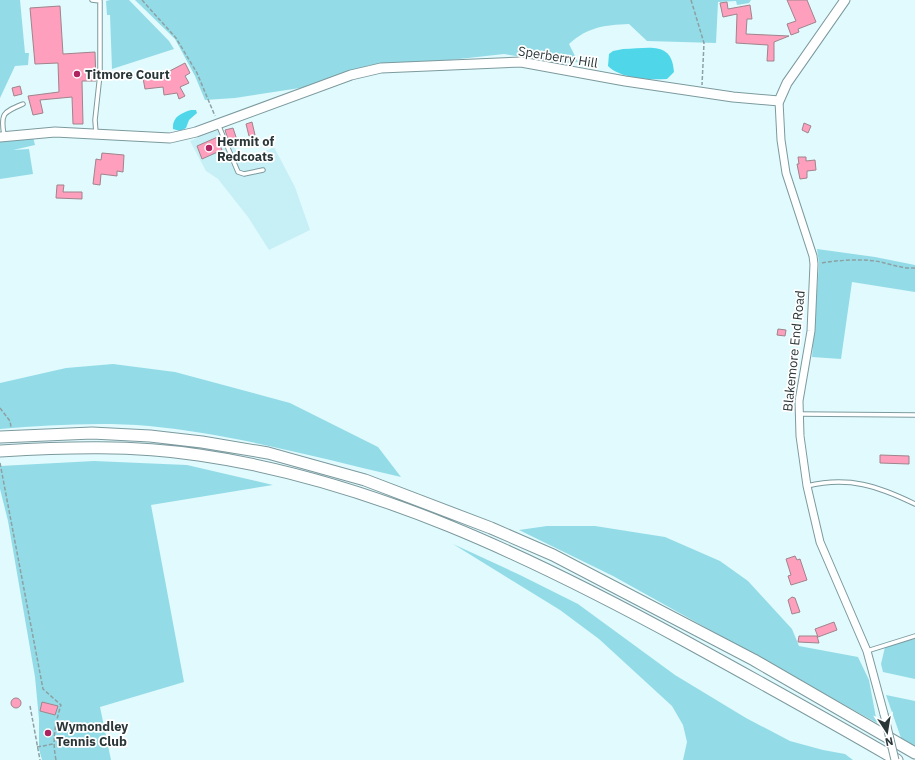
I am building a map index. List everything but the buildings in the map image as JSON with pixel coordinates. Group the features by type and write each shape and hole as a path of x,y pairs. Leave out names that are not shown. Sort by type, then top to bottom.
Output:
{"main road":[{"path":"0,436 92,433 150,436 202,442 268,453 365,480 491,528 553,556 754,660 915,753"},
{"path":"0,451 44,448 113,448 198,454 270,468 361,494 477,538 547,569 739,670 896,760"}],"street":[{"path":"780,101 787,83 845,0"},
{"name":"Sperberry Hill","path":"2,137 55,132 170,138 196,132 351,75 381,68 521,62 625,81 701,91 733,97 780,101"},
{"name":"Blakemore End Road","path":"780,101 782,146 786,173 813,256 814,264 811,331 799,401 800,436 807,486 820,542 867,650 896,760"}],"lane":[{"path":"92,0 100,1 100,74 94,120 96,134"},
{"path":"2,137 2,116 6,111 22,104"},
{"path":"218,123 238,172 244,174 263,170"},
{"path":"800,414 915,415"},
{"path":"807,486 824,482 851,482 890,492 915,504"},
{"path":"867,650 915,636"}],"path":[{"path":"142,0 176,38 197,73 218,123"},
{"path":"691,0 704,44 701,91"},
{"path":"814,264 837,261 875,261 905,268 915,268"},
{"path":"0,408 10,421 12,430"},
{"path":"0,463 43,689 61,705 52,744 56,760"},
{"path":"30,706 40,760"},
{"path":"37,747 52,744"}],"shaded area":[{"path":"0,0 20,0 25,53 29,53 28,65 15,66 0,98"},
{"path":"129,0 169,41 174,49 112,69 110,15 107,15 106,1"},
{"path":"135,0 751,0 749,3 737,5 736,1 718,2 716,43 647,41 629,24 612,25 590,30 569,44 578,62 561,63 504,54 405,65 370,65 313,86 235,98 205,100 195,76 175,39"},
{"path":"657,48 664,51 669,55 674,72 667,79 644,79 620,74 608,66 609,54 613,51 623,49"},
{"path":"191,110 196,110 197,113 189,120 186,128 180,131 173,129 174,121 178,116"},
{"path":"223,126 222,129 229,144 235,148 243,162 274,147 295,187 310,230 269,250 248,217 218,179 206,171 190,141"},
{"path":"33,137 35,145 13,150 29,149 33,174 0,179 0,142"},
{"path":"817,249 875,257 915,265 915,292 852,282 841,359 812,357 819,264"},
{"path":"113,364 175,372 290,403 378,447 401,477 276,447 212,435 149,426 93,424 0,429 0,383 66,368"},
{"path":"94,461 187,465 273,485 151,505 184,682 100,707 111,760 42,760 39,749 39,719 35,677 8,521 0,489 0,466"},
{"path":"547,526 595,526 665,537 720,561 748,581 792,629 799,646 858,657 869,680 877,723 613,576 519,530"},
{"path":"453,544 578,604 675,675 746,718 790,741 845,754 853,760 683,760 687,742 683,725 672,706 599,639 560,610"},
{"path":"915,639 915,679 883,672 881,664 885,647"},
{"path":"886,695 915,701 915,747 901,738"}],"place":[{"name":"Titmore Court","path":"77,74"},
{"name":"Hermit of Redcoats","path":"209,148"},
{"name":"Wymondley Tennis Club","path":"48,733"}]}
